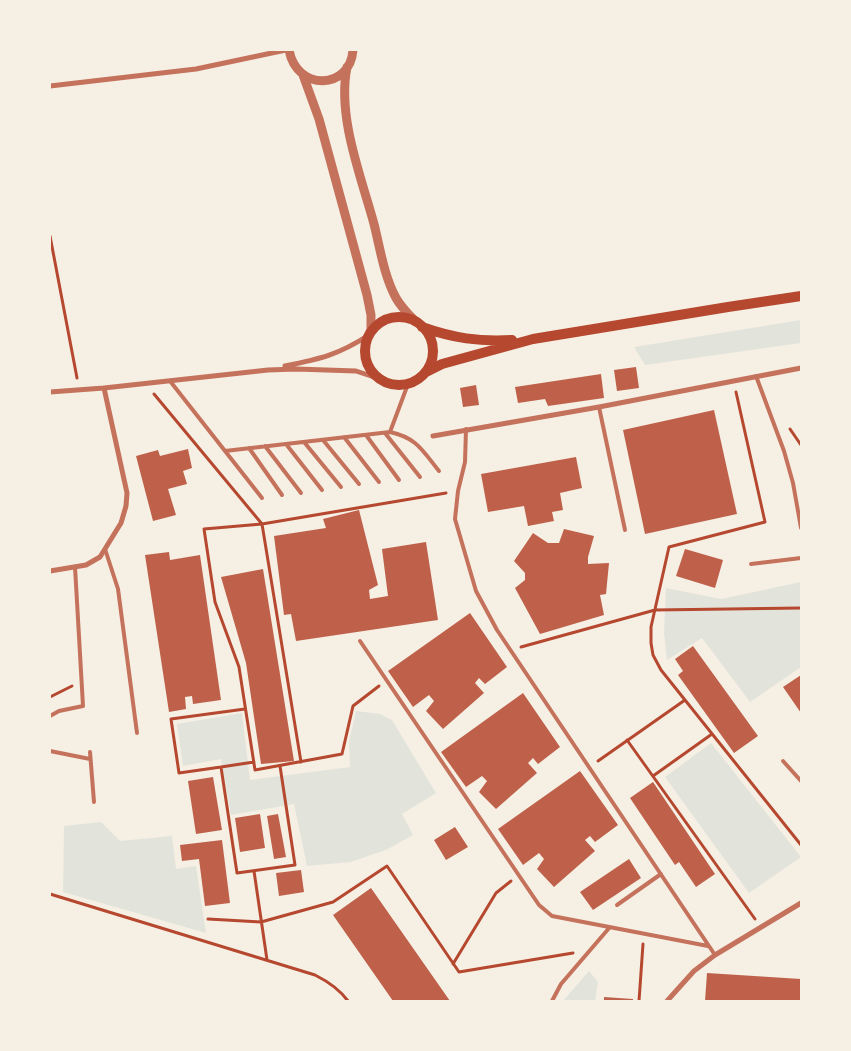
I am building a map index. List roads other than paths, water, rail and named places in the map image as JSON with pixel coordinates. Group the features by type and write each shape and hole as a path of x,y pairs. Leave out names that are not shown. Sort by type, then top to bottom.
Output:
{"main road":[{"path":"533,339 442,364 426,372 418,379 398,386 377,378 365,360 364,349 370,333 378,324 396,317 406,318 446,336 468,340 500,341 533,339 801,296"},
{"path":"419,324 432,342 431,362 426,372"}],"street":[{"path":"50,86 196,68 287,50 296,68 303,75 313,80 323,81 334,78 343,72 350,63 353,50"},
{"path":"347,67 344,80 348,129 384,263 396,297 403,309 419,324"},
{"path":"268,370 320,359 338,353 370,333 371,315 367,295 318,119 303,75"},
{"path":"433,436 599,407 801,368"},
{"path":"50,392 268,370 356,371 377,378"},
{"path":"50,570 86,566 100,557 121,524 127,493 104,388"},
{"path":"667,1001 694,971 715,955 801,903"}],"lane":[{"path":"756,376 784,451 793,483 801,528"},
{"path":"170,381 262,498"},
{"path":"388,432 408,384"},
{"path":"599,407 625,530"},
{"path":"466,429 465,462 458,492 455,519 476,591 511,650 715,955"},
{"path":"225,451 388,432 404,435 415,441 439,471"},
{"path":"388,432 420,477"},
{"path":"366,435 400,480"},
{"path":"344,437 380,482"},
{"path":"323,440 359,484"},
{"path":"304,442 341,487"},
{"path":"286,444 322,490"},
{"path":"265,446 301,493"},
{"path":"249,448 282,495"},
{"path":"105,549 118,589 137,733"},
{"path":"752,564 801,558"},
{"path":"50,716 59,711 83,706 74,567"},
{"path":"360,641 539,905 552,916 709,946"},
{"path":"50,750 90,759"},
{"path":"90,752 94,802"},
{"path":"783,761 801,781"},
{"path":"617,904 661,874"},
{"path":"552,1001 561,984 610,927"}]}
